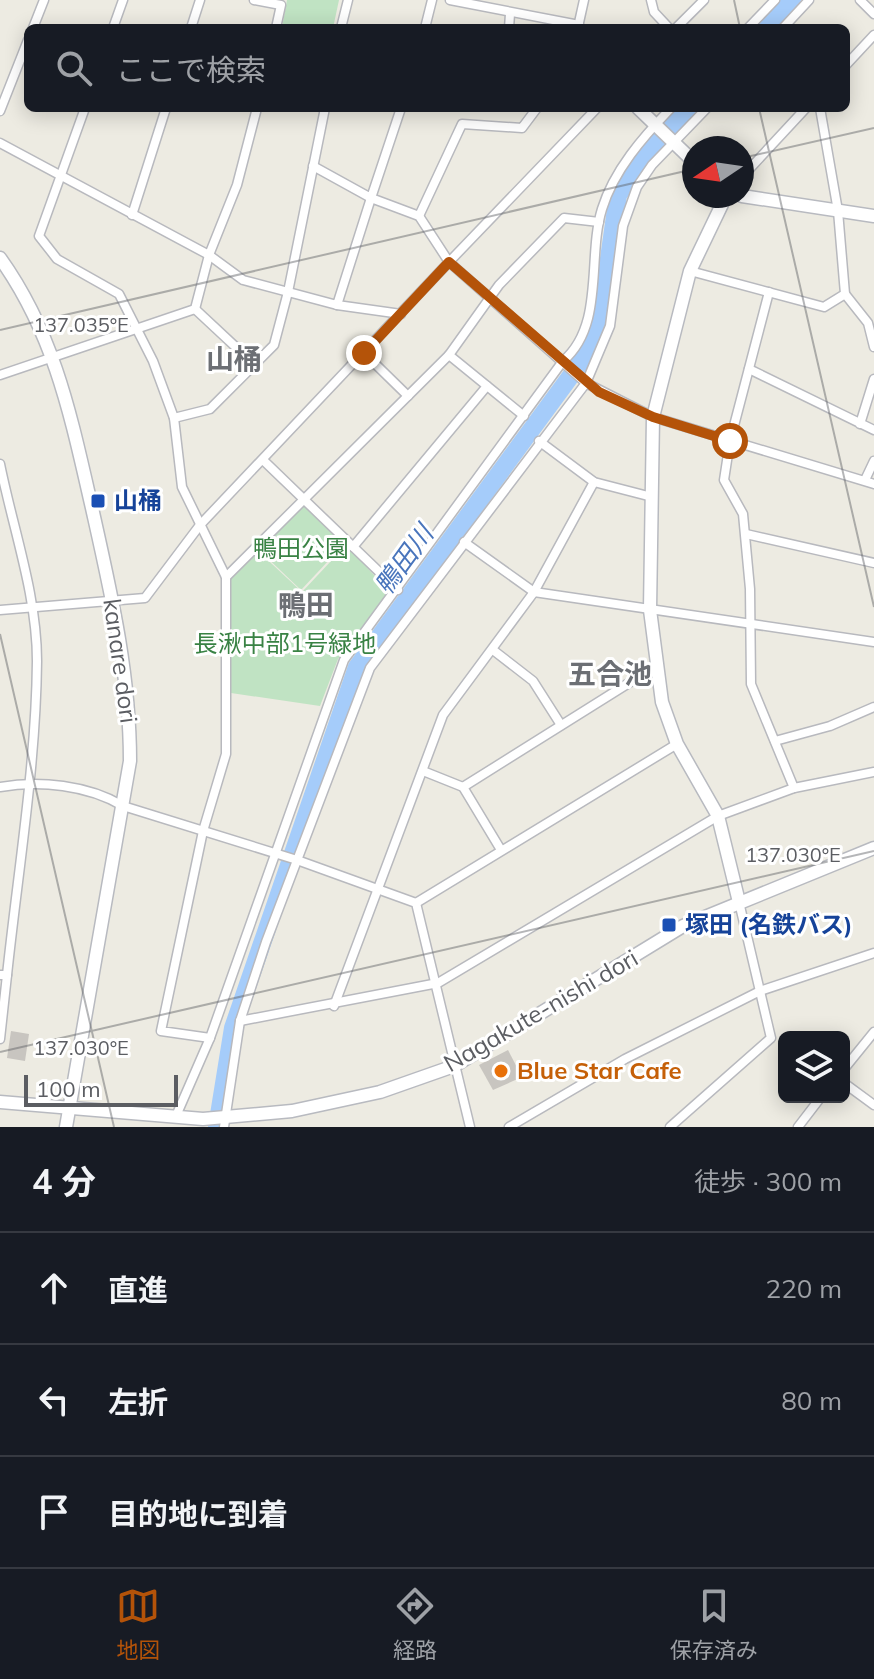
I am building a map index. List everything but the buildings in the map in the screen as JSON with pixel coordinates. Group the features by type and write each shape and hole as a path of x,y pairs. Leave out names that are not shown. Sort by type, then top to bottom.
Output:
{"street":[{"path":"35,24 44,0"},
{"path":"114,24 123,0"},
{"path":"192,24 200,0"},
{"path":"254,0 281,5 277,24"},
{"path":"342,24 348,0"},
{"path":"426,24 432,0"},
{"path":"450,0 492,4 510,14 567,24"},
{"path":"578,24 584,0"},
{"path":"651,0 654,12 665,24"},
{"path":"680,24 704,0"},
{"path":"752,24 775,0"},
{"path":"787,24 809,0"},
{"path":"860,0 874,14"},
{"path":"509,24 510,14"},
{"path":"850,61 874,35"},
{"path":"0,111 24,50"},
{"path":"84,112 39,236 57,259 119,294 153,361 174,418 182,487 226,577 226,754 203,831 161,1031 210,1038"},
{"path":"132,215 165,112"},
{"path":"195,309 209,255 237,185 256,112"},
{"path":"174,418 210,409 274,345 288,292 324,112"},
{"path":"337,305 400,112"},
{"path":"419,216 462,124 522,128 534,112"},
{"path":"0,610 145,598 200,525 593,112"},
{"path":"642,112 682,150"},
{"path":"176,1116 210,1038 344,660 563,361 578,348 588,317 599,222 621,168 668,112"},
{"path":"225,1121 240,1021 370,668 539,441 586,383 610,326 628,210 643,175 703,112"},
{"path":"754,164 802,112"},
{"path":"821,112 838,211 845,294 868,323 874,347"},
{"path":"0,143 62,173 132,215 209,255 235,277 337,305 401,314"},
{"path":"313,166 371,198 419,216 449,262 586,383 653,417 870,482 874,461"},
{"path":"754,198 874,216"},
{"path":"670,1127 771,1038 718,816 677,744 662,702 650,610 653,417 690,271 720,208"},
{"path":"226,577 449,355 490,299 564,218 599,222"},
{"name":"kanare dori","path":"0,258 29,302 61,376 113,602 130,701 130,761 66,1127"},
{"path":"690,271 824,307 845,294"},
{"path":"769,292 730,441 724,480 743,514 746,534 751,684 794,788"},
{"path":"0,375 195,309"},
{"path":"195,309 254,364"},
{"path":"364,353 408,396"},
{"path":"449,355 524,416"},
{"path":"749,369 874,430"},
{"path":"860,424 874,379"},
{"path":"353,547 487,386"},
{"path":"539,441 594,482 652,497"},
{"path":"263,460 398,590"},
{"path":"0,468 32,608 37,660 28,782 3,975 0,1039"},
{"path":"334,1006 443,715 534,592 594,482"},
{"path":"746,534 874,563"},
{"path":"464,542 534,592 874,642"},
{"path":"493,650 533,681 561,725"},
{"path":"463,787 640,676 657,670"},
{"path":"775,741 830,726 874,707"},
{"path":"416,903 677,744"},
{"path":"423,771 463,787 501,850"},
{"path":"240,1021 334,1006 438,983 718,816 794,788 874,772"},
{"path":"0,787 28,782 109,798 123,806 297,860 416,903"},
{"name":"Nagakute-nishi dori","path":"0,1102 225,1121 340,1102 454,1066 683,926 874,848"},
{"path":"416,903 438,983 470,1127"},
{"path":"509,1127 625,1059 760,991 874,953"},
{"path":"850,1062 874,1032"},
{"path":"850,1087 874,1105"},
{"path":"802,1124 817,1103"}],"green space":[{"path":"287,0 339,0 334,24 283,24"},
{"name":"鴨田公園","path":"305,505 345,543 301,590 258,549"},
{"name":"長湫中部1号緑地","path":"346,545 389,591 338,659 320,706 231,693 229,577 257,550 302,592"}],"waterway":[{"name":"鴨田川","path":"769,24 792,0"},
{"name":"鴨田川","path":"217,1127 233,1028 357,667 581,362 597,327 603,301 618,195 657,141 684,112"}],"place":[{"name":"山桶","path":"98,501"},
{"name":"塚田 (名鉄バス)","path":"669,925"},
{"name":"Blue Star Cafe","path":"501,1071"}],"district":[{"name":"山桶","path":"234,359"},
{"name":"鴨田","path":"306,605"},
{"name":"五合池","path":"610,674"}],"route":[{"path":"364,353 449,262 599,392 653,417 730,441"}]}
